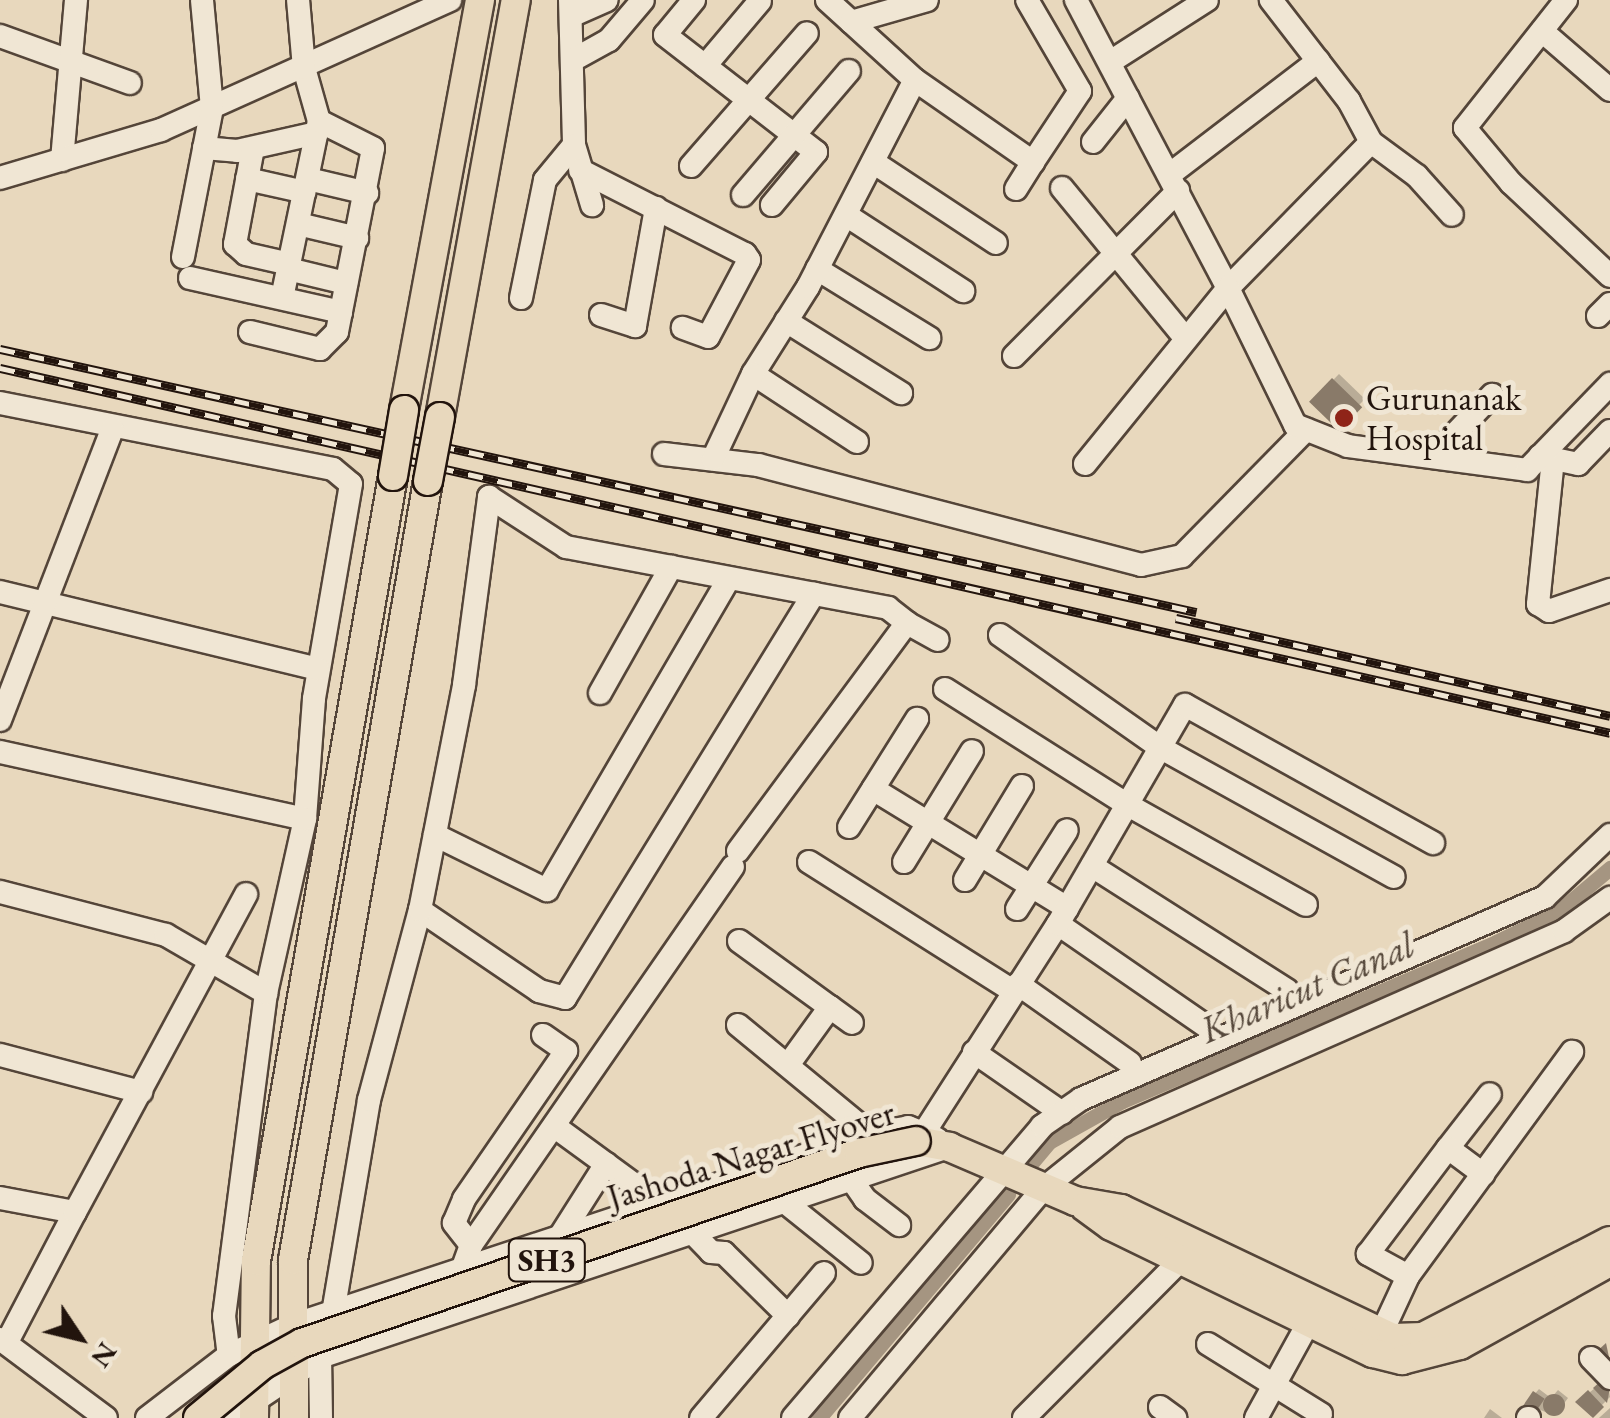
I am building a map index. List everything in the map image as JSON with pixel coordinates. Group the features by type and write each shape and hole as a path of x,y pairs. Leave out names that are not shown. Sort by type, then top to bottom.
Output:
{"main road":[{"path":"243,1412 255,1341 256,1260 404,410 480,0"},
{"path":"294,1418 293,1260 516,0"},
{"name":"Jashoda Nagar Flyover","path":"198,1418 262,1365 302,1343 860,1153 920,1136 948,1147"},
{"name":"SH3","path":"948,1147 1044,1188"},
{"path":"1044,1188 1075,1200 1121,1209 1376,1345 1430,1357 1610,1262"},
{"path":"1075,1200 1112,1226 1314,1313"},
{"path":"1376,1345 1423,1338 1610,1241"}],"street":[{"path":"62,160 76,0"},
{"path":"202,0 212,108 187,267 282,298 341,312"},
{"path":"282,298 318,127 304,68 298,0"},
{"path":"0,178 162,130 446,0"},
{"path":"592,205 574,144 570,8 606,0"},
{"path":"573,60 608,40 644,0"},
{"path":"694,0 665,35 825,160 772,205"},
{"path":"826,0 915,80 1034,162"},
{"path":"851,22 928,0"},
{"path":"1016,189 1080,91 1027,0"},
{"path":"1076,0 1296,425 1348,446 1527,470 1547,457 1610,384"},
{"path":"1110,62 1208,0"},
{"path":"1271,0 1318,61 1371,142 1416,176 1452,215"},
{"path":"1566,0 1466,128 1511,183 1610,276"},
{"path":"706,66 760,1"},
{"path":"1542,31 1610,90"},
{"path":"691,166 807,33"},
{"path":"0,36 130,83"},
{"path":"1014,356 1117,256 1173,183 1318,61"},
{"path":"743,195 849,71"},
{"path":"713,460 752,374 818,269 915,80"},
{"path":"1093,142 1128,98"},
{"path":"204,148 253,148 318,127 372,148 367,192 337,332 320,349 250,332"},
{"path":"1085,464 1228,288 1371,142"},
{"path":"521,298 545,180 574,144"},
{"path":"253,148 235,244 246,254 346,282"},
{"path":"873,162 996,243"},
{"path":"580,170 749,260 708,337 683,328"},
{"path":"246,180 367,192"},
{"path":"1062,188 1186,339"},
{"path":"602,315 635,326 656,208"},
{"path":"846,215 963,291"},
{"path":"298,224 357,238"},
{"path":"818,269 929,338"},
{"path":"786,321 901,393"},
{"path":"752,374 857,442"},
{"path":"1433,457 1492,395"},
{"path":"0,403 112,429 333,469 346,478 352,496 318,670 305,819 266,994 224,1316 229,1355"},
{"path":"0,720 112,429"},
{"path":"664,454 713,460 1000,524 1141,565 1182,556 1306,430"},
{"path":"1547,457 1578,464 1610,431"},
{"path":"1547,457 1538,604 1549,611 1610,590"},
{"path":"321,1418 320,1357 334,1313 369,1100 420,910 435,836 464,685 490,496 566,547 888,608 938,640"},
{"path":"600,692 671,567"},
{"path":"435,836 547,890 729,578"},
{"path":"0,592 318,670"},
{"path":"420,910 539,991 565,998 814,594"},
{"path":"147,1418 229,1355 255,1341 462,1270 471,1245 736,859 907,623"},
{"path":"1000,635 1161,748 1394,877"},
{"path":"945,688 1128,805 1306,905"},
{"path":"920,1136 1062,916 1186,706 1433,843"},
{"path":"848,827 917,719"},
{"path":"904,862 972,750"},
{"path":"0,752 305,819"},
{"path":"965,880 1022,786"},
{"path":"873,789 1031,887 1062,916 1206,1026"},
{"path":"1017,909 1067,830"},
{"path":"793,1418 1000,1169 1062,1112 1546,898 1610,835"},
{"path":"809,862 1014,986 1130,1063"},
{"path":"1092,866 1287,990"},
{"path":"0,892 166,935 266,994"},
{"path":"106,1418 3,1340 213,963 246,894"},
{"path":"1546,898 1563,929"},
{"path":"850,1418 1044,1188 1120,1127 1368,1020 1563,929 1610,898"},
{"path":"739,940 852,1023"},
{"path":"1348,986 1368,1020"},
{"path":"788,1065 830,1007"},
{"path":"738,1025 870,1134"},
{"path":"471,1245 454,1223 464,1200 566,1051 543,1035"},
{"path":"974,1052 1062,1112"},
{"path":"1376,1345 1408,1276 1572,1052"},
{"path":"0,1055 141,1092"},
{"path":"1408,1276 1368,1254 1490,1094"},
{"path":"554,1126 661,1204"},
{"name":"SH3","path":"462,1270 870,1134 920,1136"},
{"name":"SH3","path":"243,1412 294,1370 320,1357 849,1176 948,1147"},
{"path":"1448,1148 1483,1174"},
{"path":"559,1238 606,1164"},
{"path":"849,1176 899,1225"},
{"path":"0,1198 75,1212"},
{"path":"781,1199 861,1262"},
{"path":"690,1230 711,1252 724,1252 788,1316"},
{"path":"1024,1418 1182,1259"},
{"path":"701,1418 824,1273"},
{"path":"1256,1418 1314,1313"},
{"path":"1208,1344 1321,1414"},
{"path":"1591,1358 1610,1378"}],"building":[{"path":"1332,378 1362,407 1339,431 1309,402"},
{"path":"1606,1343 1610,1362 1605,1366 1594,1354"},
{"path":"1603,1379 1610,1387 1607,1403 1593,1388"},
{"path":"1588,1390 1604,1407 1593,1418 1575,1402"},
{"path":"1533,1391 1545,1399 1535,1414 1523,1406"},
{"path":"1554,1394 1562,1397 1562,1413 1554,1416 1546,1413 1543,1405 1546,1397"}],"waterway":[{"name":"Kharicut Canal","path":"1029,1166 1049,1142 1122,1101 1496,942 1559,911 1610,868"},
{"name":"Kharicut Canal","path":"819,1418 1008,1194"}],"railway":[{"path":"0,349 1196,612"},
{"path":"0,368 1610,733"},
{"path":"1176,618 1610,716"}],"place":[{"name":"Gurunanak Hospital","path":"1344,418"}]}
